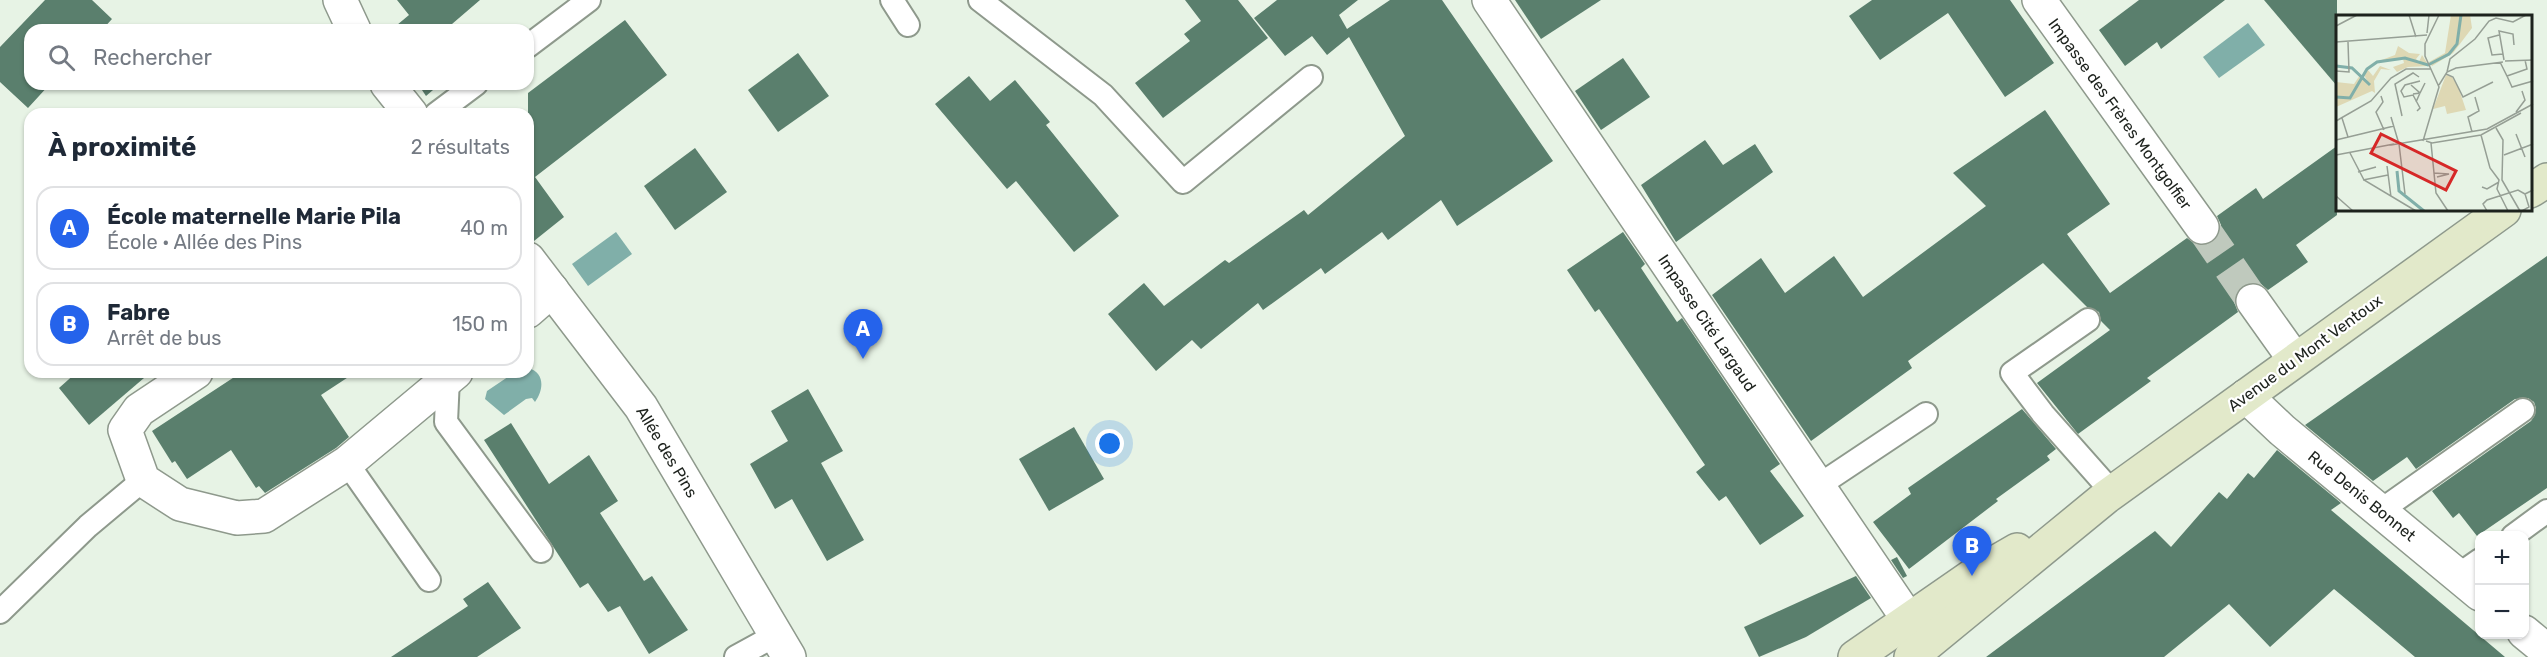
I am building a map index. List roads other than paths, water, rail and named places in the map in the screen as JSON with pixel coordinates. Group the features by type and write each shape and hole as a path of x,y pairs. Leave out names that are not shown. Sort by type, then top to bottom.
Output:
{"main road":[{"path":"2532,190 2547,180"},
{"name":"Avenue du Mont Ventoux","path":"1856,657 1915,638 2295,360 2502,212"},
{"name":"Avenue du Mont Ventoux","path":"1915,638 1998,562 2110,495"}],"street":[{"path":"340,0 351,24"},
{"name":"Impasse Cité Largaud","path":"1489,0 1818,486 1915,638"},
{"name":"Impasse des Frères Montgolfier","path":"2038,0 2202,227"},
{"path":"392,90 406,108"},
{"name":"Allée des Pins","path":"534,267 640,407 783,646"},
{"path":"534,305 552,290"},
{"path":"2253,301 2295,360"},
{"path":"187,378 140,410 125,430 143,480 180,504 237,518 264,516 347,463 448,378"},
{"name":"Rue Denis Bonnet","path":"2246,396 2282,430 2380,511 2472,577"},
{"path":"2529,636 2547,651"},
{"path":"1889,657 1894,644 1915,638"}],"lane":[{"path":"534,41 589,0"},
{"path":"892,0 908,25"},
{"path":"980,0 1102,95 1183,182 1311,76"},
{"path":"444,108 468,90"},
{"path":"2088,320 2012,373 2110,495"},
{"path":"452,378 446,422 541,551"},
{"path":"2380,511 2523,410"},
{"path":"1818,486 1926,414"},
{"path":"347,463 429,579"},
{"path":"0,612 88,526 143,480"},
{"path":"2520,531 2547,511"},
{"path":"736,657 783,646"}],"water":[{"path":"2248,23 2265,45 2219,78 2203,57"},
{"path":"616,232 632,254 588,286 572,264"},
{"path":"534,370 540,377 540,392 535,402 532,398 526,399 504,415 485,399 487,391 506,378 534,378"}],"tunnel":[{"path":"2202,227 2253,301"}],"place":[{"name":"École maternelle Marie Pila","path":"863,359"},
{"name":"Fabre","path":"1972,576"}]}
